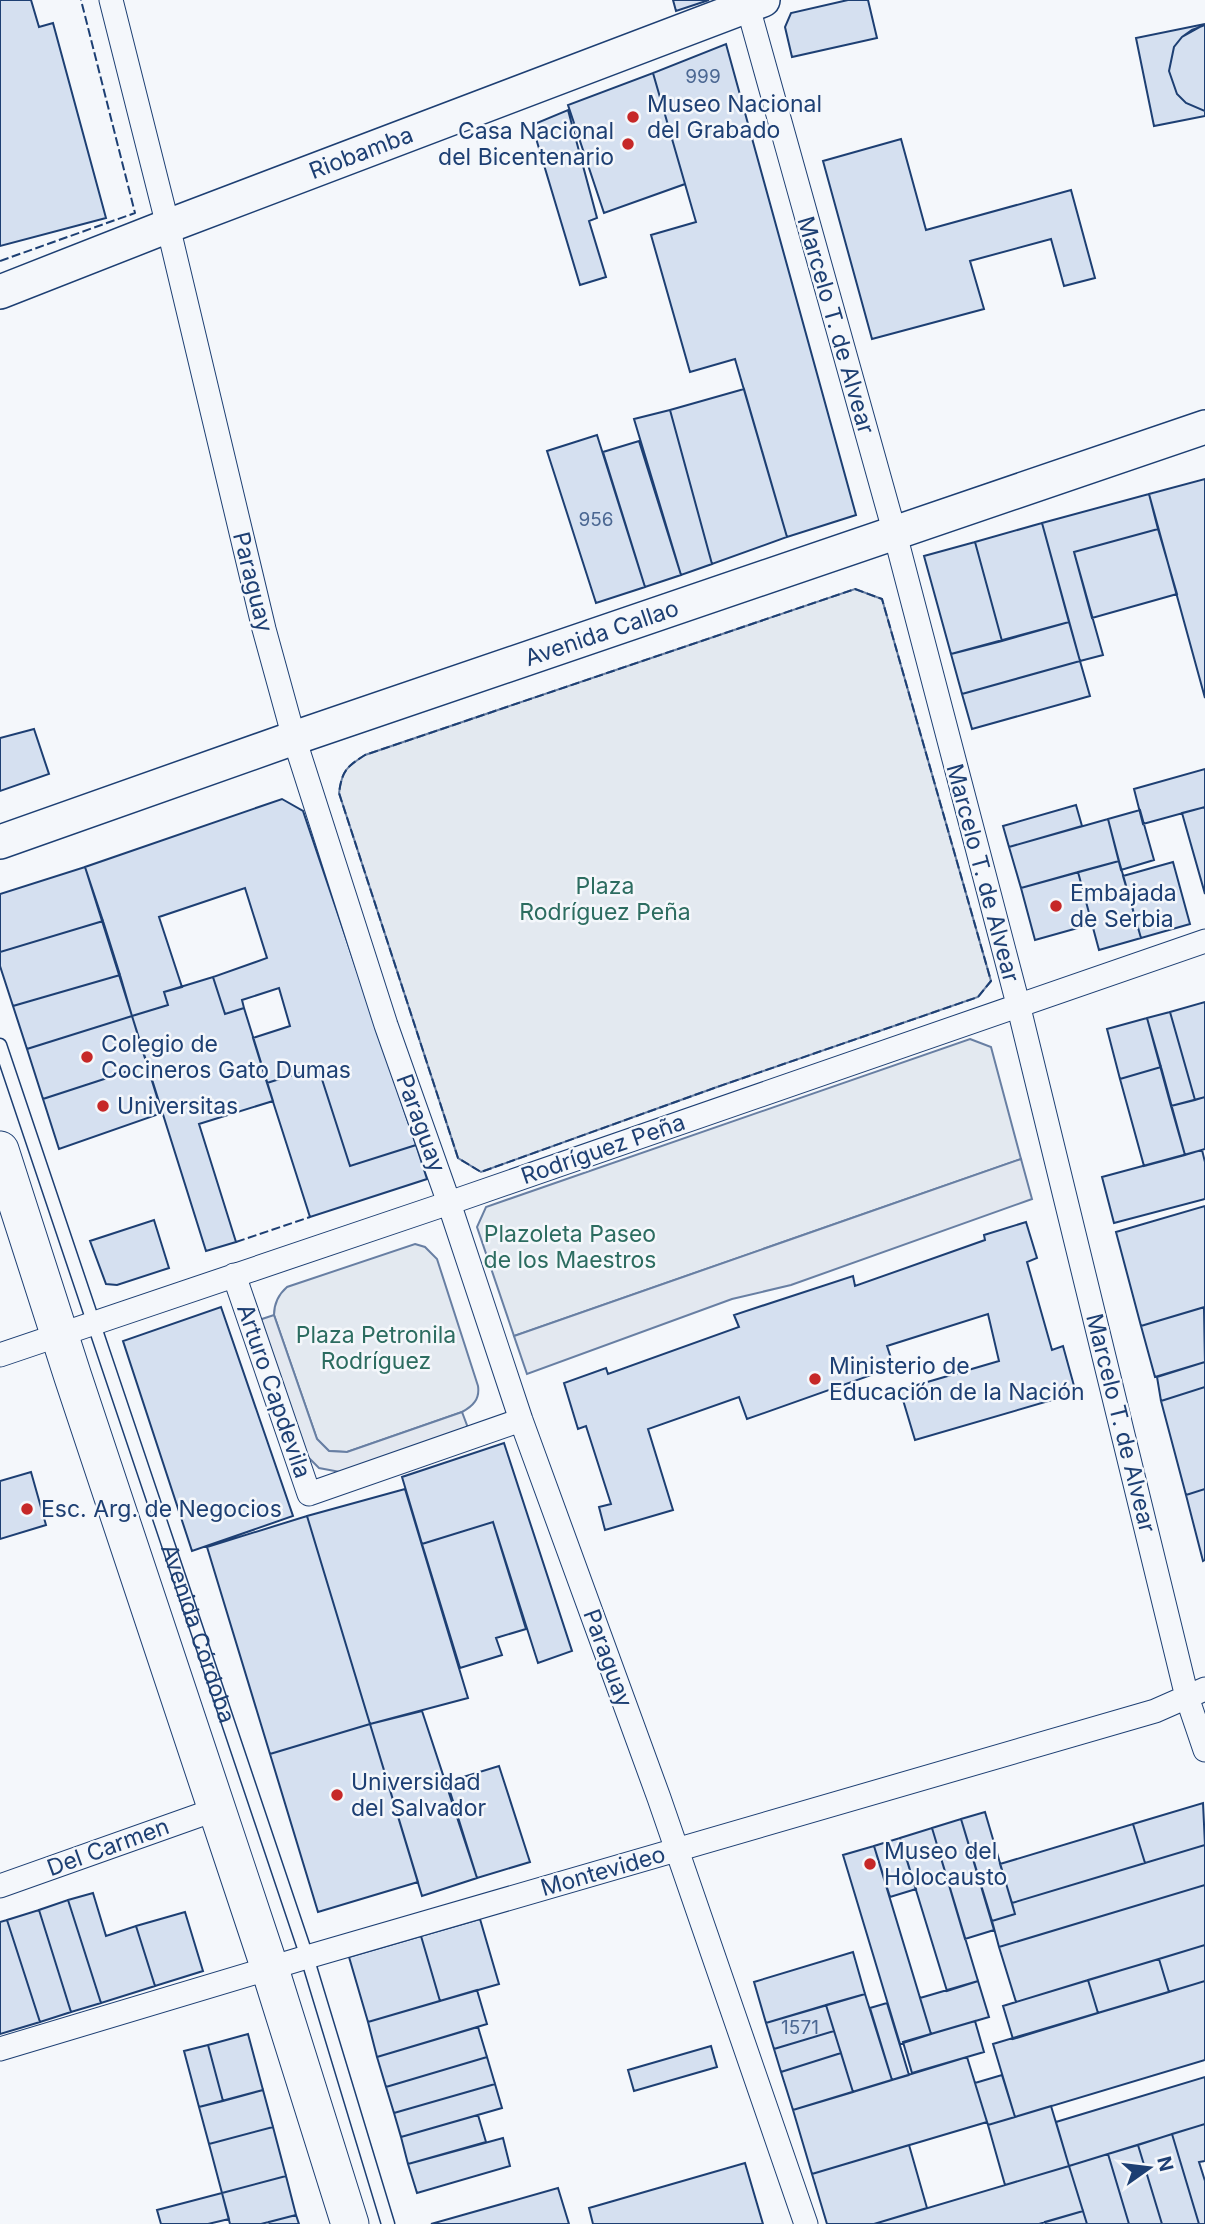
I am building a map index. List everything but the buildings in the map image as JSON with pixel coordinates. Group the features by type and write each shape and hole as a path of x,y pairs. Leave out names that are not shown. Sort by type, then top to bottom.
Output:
{"main road":[{"name":"Riobamba","path":"0,292 752,2"},
{"name":"Avenida Callao","path":"0,842 294,738 1205,427"},
{"name":"Avenida Córdoba","path":"0,1150 76,1328 217,1809 350,2224"}],"street":[{"name":"Paraguay","path":"111,0 264,629 294,738 386,1025 521,1420 659,1798 806,2224"},
{"name":"Marcelo T. de Alvear","path":"752,2 1018,1004 1196,1693 1205,1750"},
{"name":"Rodríguez Peña","path":"0,1355 449,1203 1205,941"},
{"name":"Arturo Capdevila","path":"234,1275 309,1494 521,1420"},
{"name":"Montevideo","path":"0,2049 1155,1711 1196,1693"},
{"name":"Del Carmen","path":"0,1886 217,1809"}],"lane":[{"name":"Avenida Córdoba","path":"0,1045 76,1328 307,1957 388,2224"}],"green space":[{"name":"Plaza Rodríguez Peña","path":"855,589 882,599 991,981 978,997 481,1172 458,1158 339,793 346,770 365,755"},
{"name":"Plazoleta Paseo de los Maestros","path":"970,1039 991,1047 1021,1159 514,1336 477,1227 486,1207"},
{"name":"Plaza Petronila Rodríguez","path":"415,1244 425,1247 437,1259 478,1386 477,1398 462,1412 347,1452 329,1451 317,1439 274,1315 275,1307 287,1287"}],"shaded area":[{"path":"1021,1159 1032,1199 791,1285 732,1299 527,1374 514,1336"},
{"path":"274,1315 317,1439 329,1451 347,1452 462,1412 468,1428 340,1472 319,1468 306,1455 259,1320"}],"fence":[{"path":"0,261 135,213 81,0"},
{"path":"855,589 882,599 991,981 978,997 481,1172 458,1158 339,793 346,770 365,755 855,589"},
{"path":"236,1242 310,1217"}],"place":[{"name":"Museo Nacional del Grabado","path":"633,117"},
{"name":"Casa Nacional del Bicentenario","path":"628,144"},
{"name":"Embajada de Serbia","path":"1056,906"},
{"name":"Colegio de Cocineros Gato Dumas","path":"87,1057"},
{"name":"Universitas","path":"103,1106"},
{"name":"Ministerio de Educación de la Nación","path":"815,1379"},
{"name":"Esc. Arg. de Negocios","path":"27,1509"},
{"name":"Universidad del Salvador","path":"337,1795"},
{"name":"Museo del Holocausto","path":"870,1864"}]}
